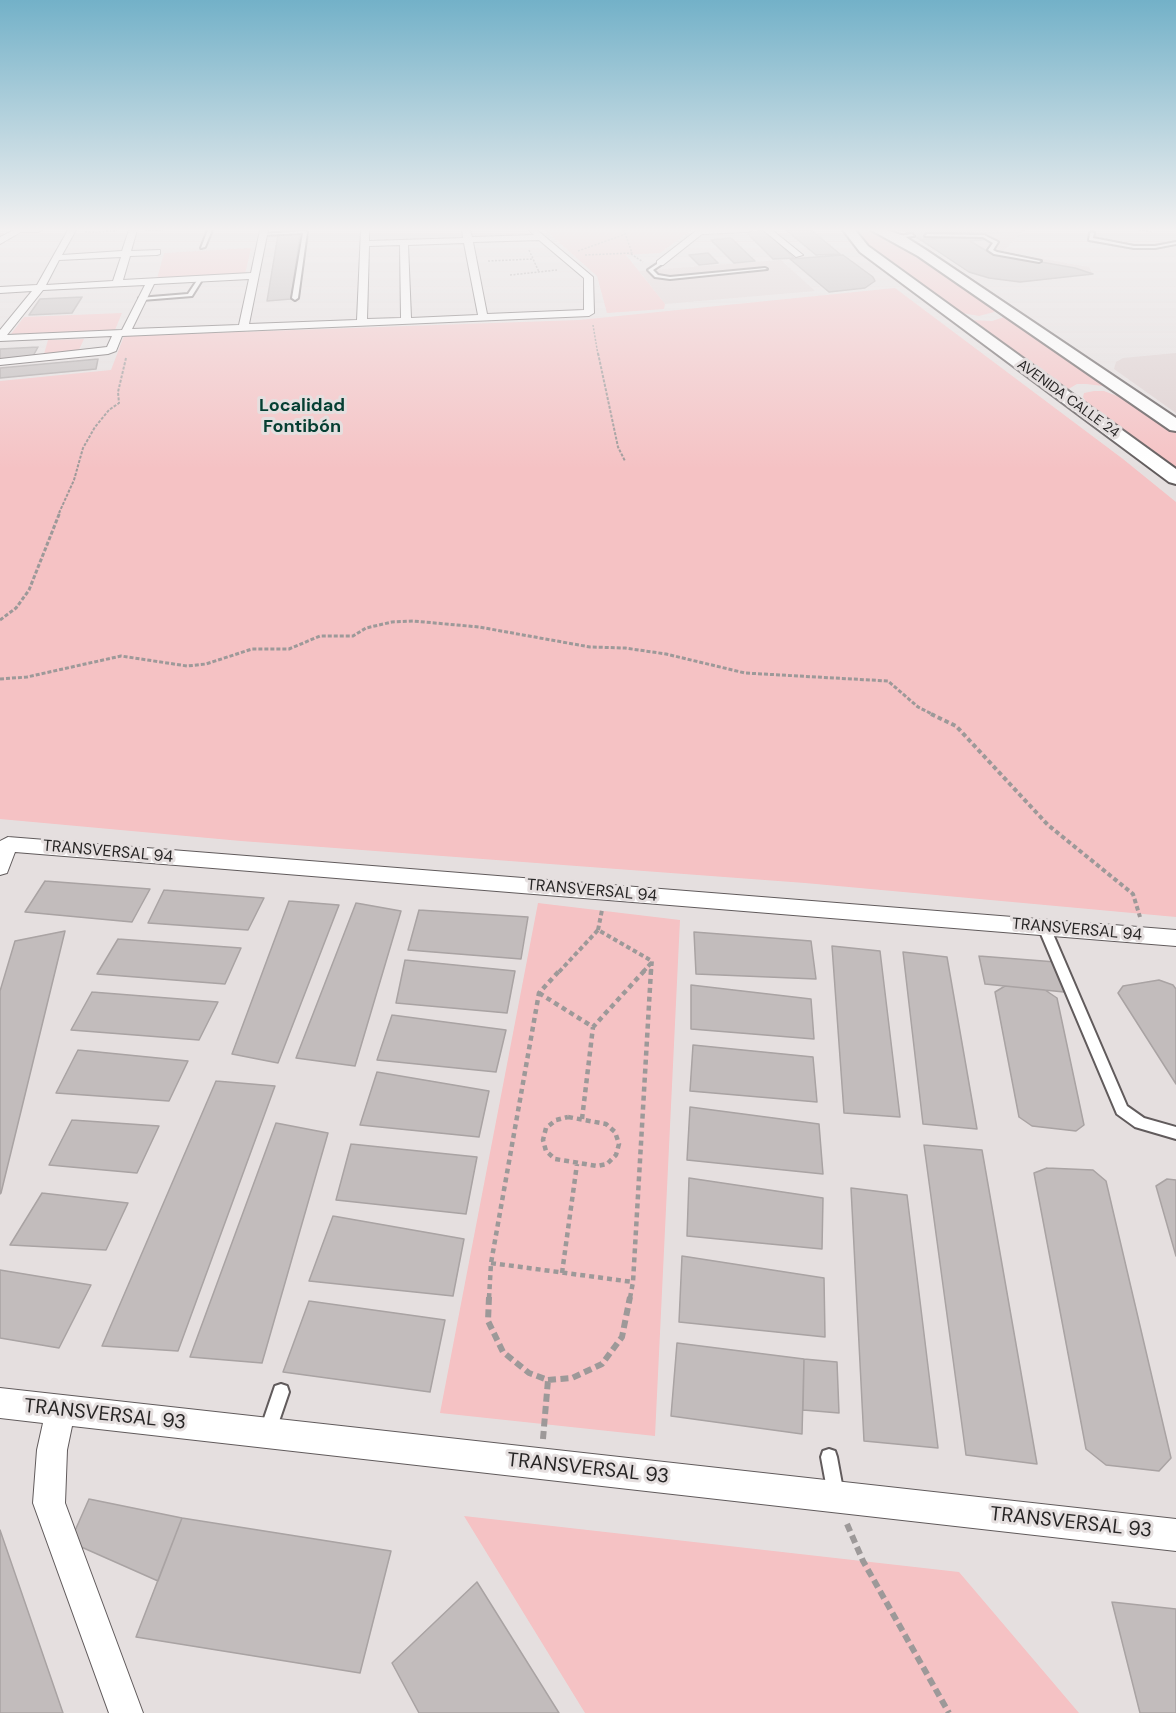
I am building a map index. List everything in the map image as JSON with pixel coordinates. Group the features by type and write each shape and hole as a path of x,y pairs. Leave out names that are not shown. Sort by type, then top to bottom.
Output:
{"main road":[{"name":"AVENIDA CALLE 24","path":"947,310 1082,394 1176,478"},
{"path":"986,310 1133,397 1176,426"},
{"path":"953,314 991,314"},
{"path":"1082,394 1107,389 1133,397"}],"street":[{"path":"0,337 22,310"},
{"path":"0,362 108,351 127,332 137,310"},
{"path":"244,327 247,310"},
{"path":"362,310 362,322"},
{"path":"406,310 406,321"},
{"path":"482,310 483,317"},
{"path":"0,337 589,313 589,310"},
{"name":"TRANSVERSAL 94","path":"0,868 8,844 1176,938"},
{"name":"TRANSVERSAL 93","path":"0,1403 1176,1535"},
{"path":"61,1410 52,1450 49,1503 126,1713"}],"lane":[{"path":"1044,927 1122,1110 1140,1123 1176,1133"},
{"path":"267,1433 281,1392"},
{"path":"829,1457 836,1497"}],"path":[{"path":"589,313 618,447 625,460"},
{"path":"0,620 16,608 28,590 49,535 74,480 83,448 102,419 119,402 118,392 123,368 133,336 127,332"},
{"path":"0,679 27,677 121,657 188,666 206,664 252,649 289,649 320,636 352,636 366,628 392,622 413,621 479,627 562,643 666,654 745,673 888,681 918,707 956,726 1048,825 1133,894 1138,914 1150,936"},
{"path":"598,930 652,961 633,1282 622,1337 602,1364 572,1378 548,1380 529,1373 504,1352 488,1321 491,1263 538,993 598,930"},
{"path":"582,1119 593,1027 652,961"},
{"path":"538,993 593,1027"},
{"path":"568,1117 606,1124 615,1132 619,1144 616,1155 607,1164 597,1166 577,1164 555,1160 546,1151 543,1140 546,1128 556,1120 568,1117"},
{"path":"562,1273 577,1164"},
{"path":"491,1263 633,1282"},
{"path":"541,1464 548,1380"},
{"path":"836,1497 863,1561 949,1713"}],"shaded area":[{"path":"606,310 651,310 607,313"},
{"path":"678,310 924,310 1123,459 1176,502 1176,917 805,883 241,841 0,819 0,381 111,370 124,336 579,320"},
{"path":"958,310 995,310 979,316"},
{"path":"122,313 115,330 11,334 24,317"},
{"path":"1007,316 1112,387 1077,384 1065,391 969,320 992,321"},
{"path":"84,339 78,352 44,354 48,340"},
{"path":"1176,353 1176,413 1114,369 1116,362 1123,358"},
{"path":"1104,391 1125,399 1176,433 1176,469 1087,403 1083,397 1084,393"},
{"path":"538,903 680,920 655,1436 440,1413"},
{"path":"464,1516 959,1572 1079,1713 585,1713"}],"building":[{"path":"32,310 74,310 72,313 29,315"},
{"path":"38,347 32,358 0,360 0,349"},
{"path":"98,359 96,369 0,378 0,368"},
{"path":"45,881 150,889 132,922 25,912"},
{"path":"164,890 264,898 248,930 148,923"},
{"path":"289,901 339,905 278,1063 232,1054"},
{"path":"356,903 401,911 355,1066 296,1058"},
{"path":"419,910 528,917 521,959 408,950"},
{"path":"65,931 0,1194 0,991 15,941"},
{"path":"694,932 811,941 816,979 696,974"},
{"path":"118,939 241,948 225,984 97,974"},
{"path":"832,946 880,951 900,1117 844,1113"},
{"path":"903,952 947,957 977,1129 923,1124"},
{"path":"979,956 1056,962 1064,992 985,984"},
{"path":"405,960 515,971 507,1013 396,1003"},
{"path":"1159,980 1173,985 1176,989 1176,1084 1118,993 1123,986"},
{"path":"691,985 811,999 814,1039 691,1029"},
{"path":"1005,986 1045,990 1057,998 1084,1125 1076,1131 1032,1126 1019,1117 995,992"},
{"path":"92,992 218,1002 199,1040 71,1030"},
{"path":"392,1015 506,1030 496,1072 377,1060"},
{"path":"693,1045 813,1057 817,1102 690,1091"},
{"path":"78,1050 188,1061 169,1101 56,1093"},
{"path":"377,1072 489,1091 479,1137 360,1125"},
{"path":"216,1081 275,1086 178,1351 102,1346"},
{"path":"690,1107 819,1124 823,1174 687,1160"},
{"path":"72,1120 159,1126 137,1173 49,1165"},
{"path":"276,1123 328,1133 262,1363 190,1357"},
{"path":"351,1144 477,1157 466,1214 336,1200"},
{"path":"924,1145 982,1150 1037,1464 966,1455"},
{"path":"1047,1168 1093,1170 1106,1181 1171,1458 1159,1471 1106,1465 1086,1449 1034,1173"},
{"path":"689,1178 823,1198 822,1249 687,1236"},
{"path":"1167,1179 1176,1180 1176,1256 1156,1186"},
{"path":"851,1188 907,1195 938,1448 864,1441"},
{"path":"42,1193 128,1203 106,1250 10,1245"},
{"path":"333,1216 464,1239 453,1296 309,1281"},
{"path":"682,1256 824,1278 825,1337 679,1322"},
{"path":"0,1270 91,1285 59,1348 0,1338"},
{"path":"309,1301 445,1320 430,1392 283,1372"},
{"path":"677,1343 804,1359 802,1434 671,1416"},
{"path":"804,1359 837,1362 839,1413 803,1410"},
{"path":"89,1499 182,1518 158,1581 70,1542"},
{"path":"182,1518 391,1551 360,1673 136,1637"},
{"path":"0,1530 63,1713 0,1713"},
{"path":"477,1582 559,1713 419,1713 392,1663"},
{"path":"1112,1602 1176,1609 1176,1713 1140,1713"}],"district":[{"name":"Localidad Fontibón","path":"302,416"}]}
